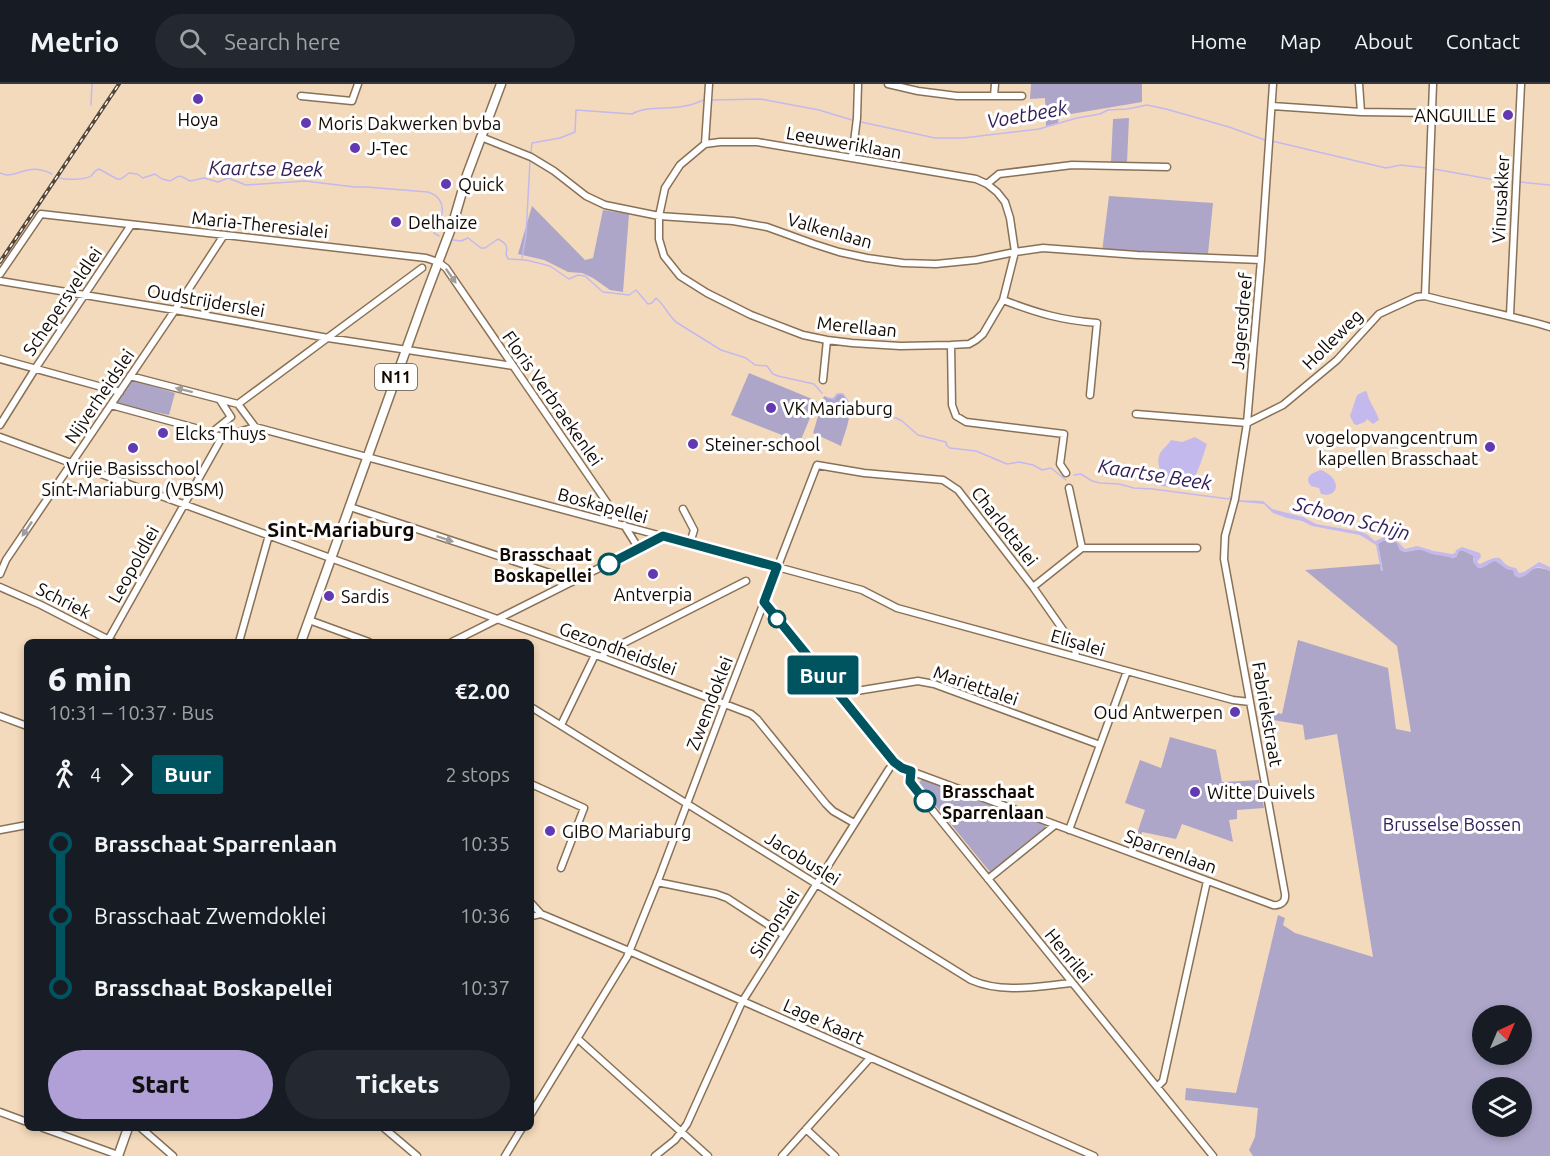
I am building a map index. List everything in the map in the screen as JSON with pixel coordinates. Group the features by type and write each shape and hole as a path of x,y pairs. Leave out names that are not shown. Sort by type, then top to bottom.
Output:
{"main road":[{"name":"N11","path":"302,639 501,84"},
{"path":"118,1156 127,1131"}],"street":[{"path":"301,96 352,101 358,84"},
{"path":"659,216 665,188 680,165 705,144 709,84"},
{"path":"852,158 858,84"},
{"path":"888,84 957,96 1022,96"},
{"path":"994,96 995,84"},
{"name":"Jagersdreef","path":"1224,560 1225,536 1235,500 1247,423 1273,84"},
{"path":"1359,84 1361,112"},
{"path":"1433,84 1425,296 1483,311 1510,315 1550,327"},
{"name":"Vinusakker","path":"1510,315 1521,84"},
{"path":"1272,106 1361,112 1432,113"},
{"name":"Valkenlaan","path":"481,137 531,157 554,171 586,196 605,205 659,216 733,221 767,227 839,252 867,258 903,263 936,264 976,260 1043,248 1137,255 1261,260"},
{"name":"Leeuweriklaan","path":"705,144 757,142 976,179 987,184"},
{"path":"1015,252 1005,202 987,184 999,174 1072,165 1167,167"},
{"name":"Maria-Theresialei","path":"0,274 40,214 381,252 426,258 438,262"},
{"name":"Merellaan","path":"659,216 659,239 664,256 680,276 707,293 751,315 803,334 852,344 900,346 969,344 983,334 1003,300 1015,252"},
{"name":"Schepersveldlei","path":"0,425 131,225"},
{"name":"Nijverheidslei","path":"0,574 6,560 224,235"},
{"name":"Floris Verbraekenlei","path":"438,262 446,268 610,507 615,515 615,523"},
{"path":"238,404 422,268"},
{"name":"Oudstrijderslei","path":"0,281 328,338 513,366"},
{"name":"Holleweg","path":"1247,423 1283,405 1337,360 1379,314 1416,297 1425,296"},
{"path":"1003,300 1058,318 1097,322 1090,395"},
{"path":"823,380 827,340"},
{"path":"951,345 952,405 956,416 966,422 1064,434 1060,464 1066,473"},
{"path":"0,359 120,392"},
{"path":"111,405 222,437 255,427 238,404 130,376"},
{"path":"210,434 231,417 220,399"},
{"path":"1136,414 1247,423"},
{"name":"Boskapellei","path":"255,427 862,590 897,608"},
{"name":"Gezondheidslei","path":"0,437 751,714 826,804 854,823"},
{"name":"Leopoldlei","path":"111,639 183,504 222,437"},
{"name":"Charlottalei","path":"813,477 822,467 943,480 950,484 958,490 1033,587 1075,646 1076,657"},
{"name":"Zwemdoklei","path":"534,1109 629,951 813,477"},
{"path":"1069,488 1082,548"},
{"path":"350,507 572,582"},
{"path":"683,509 694,530 690,543"},
{"path":"624,525 639,549"},
{"path":"240,639 269,535"},
{"path":"459,639 663,536"},
{"path":"1033,587 1082,548 1197,548"},
{"name":"Fabriekstraat","path":"1224,560 1285,894 1284,901 1276,906"},
{"path":"561,725 598,656 746,581"},
{"name":"Schriek","path":"0,587 41,605 106,639"},
{"path":"764,602 838,694"},
{"name":"Elisalei","path":"897,608 1233,700 1250,702"},
{"path":"309,620 361,639"},
{"path":"1070,830 1127,671"},
{"name":"Mariettalei","path":"838,694 918,681 934,684 1100,745"},
{"name":"Sparrenlaan","path":"838,694 894,762 902,768 1276,906"},
{"name":"Jacobuslei","path":"534,708 977,982 997,988 1072,983"},
{"path":"0,716 24,725"},
{"name":"Simonslei","path":"655,1156 669,1145 687,1124 742,1002 889,769"},
{"name":"Henrilei","path":"911,771 909,780 912,785 1213,1156"},
{"path":"534,785 584,808 561,868"},
{"path":"988,879 1055,825"},
{"path":"0,832 24,826"},
{"path":"1157,1087 1162,1081 1207,881"},
{"path":"657,882 727,898 784,935"},
{"path":"534,906 541,914"},
{"path":"534,915 541,914"},
{"name":"Lage Kaart","path":"541,914 1094,1156"},
{"path":"578,1039 708,1156"},
{"path":"782,1156 870,1058"},
{"path":"0,1112 24,1121"},
{"path":"806,1129 835,1156"},
{"path":"51,1131 118,1156"},
{"path":"144,1131 173,1156"},
{"path":"388,1131 417,1156"},
{"path":"505,1156 520,1131"}],"green space":[{"path":"1031,84 1142,84 1142,102 1059,116 1058,123 1046,126 1045,98 1030,99"},
{"path":"1129,118 1127,163 1111,162 1113,119"},
{"path":"1109,196 1213,203 1208,254 1102,252"},
{"path":"532,206 585,260 593,258 603,210 629,214 623,292 610,290 582,273 568,272 544,260 518,254"},
{"path":"749,373 817,401 800,442 731,415"},
{"path":"132,380 175,393 169,415 115,404"},
{"path":"840,393 843,394 849,406 847,426 841,446 813,433 824,396 831,399"},
{"name":"Brusselse Bossen","path":"1389,540 1397,543 1400,550 1405,552 1421,549 1452,558 1456,557 1459,551 1464,551 1474,556 1473,560 1478,568 1495,560 1507,569 1513,570 1515,576 1537,568 1550,571 1550,1156 1253,1156 1249,1150 1255,1137 1258,1108 1185,1100 1186,1088 1236,1093 1278,915 1285,918 1283,925 1295,933 1373,957 1337,734 1305,740 1303,725 1261,718 1262,709 1282,714 1298,640 1388,668 1396,729 1411,732 1397,646 1305,570 1380,564 1381,571 1383,571 1378,544"},
{"name":"Witte Duivels","path":"1170,737 1216,750 1222,782 1259,780 1264,808 1237,810 1237,819 1229,820 1233,842 1182,824 1176,839 1142,832 1140,848 1133,845 1145,810 1125,803 1140,760 1161,768"},
{"path":"922,779 1044,823 1045,828 990,872 918,784"}],"shaded area":[{"path":"1365,391 1379,420 1373,424 1367,419 1357,425 1350,416 1357,395"},
{"path":"1195,437 1207,444 1196,474 1191,480 1178,486 1154,485 1160,472 1158,460 1163,449 1171,440 1182,442"},
{"path":"1321,470 1330,475 1336,484 1331,494 1321,494 1319,488 1309,483 1310,475"},
{"path":"1229,496 1237,500 1263,501 1272,509 1303,517 1316,524 1362,532 1375,541 1384,537 1395,539 1405,549 1417,546 1452,554 1462,547 1480,553 1481,557 1477,562 1480,564 1499,558 1516,568 1519,573 1539,562 1550,567 1550,571 1539,567 1519,578 1515,576 1513,570 1495,561 1478,568 1473,562 1474,556 1464,551 1459,551 1456,557 1452,558 1419,550 1405,552 1400,550 1397,543 1387,540 1378,544 1383,571 1381,571 1376,545 1360,535 1312,526 1273,513 1264,504 1231,501"}],"waterway":[{"path":"91,105 92,84"},
{"name":"Voetbeek","path":"712,100 761,99 819,110 852,120"},
{"name":"Voetbeek","path":"531,152 532,143 560,138 575,132 576,110 632,114 651,109 688,106 704,100"},
{"name":"Voetbeek","path":"861,122 935,138 963,138 1039,129 1108,110 1147,105 1229,127 1265,140"},
{"name":"Voetbeek","path":"1272,141 1386,168 1401,165 1426,168"},
{"name":"Voetbeek","path":"522,258 526,235 530,161"},
{"name":"Kaartse Beek","path":"0,173 11,175 34,169 52,174"},
{"name":"Kaartse Beek","path":"59,178 84,178 91,176 99,169 117,179 129,173 143,178 155,174 170,181 180,176 190,181 204,178 218,182 228,178 246,185 305,181 428,192 435,195 442,206 442,214 433,226 434,233 439,236"},
{"name":"Voetbeek","path":"1434,169 1512,182"},
{"name":"Voetbeek","path":"1520,182 1550,185"},
{"name":"Kaartse Beek","path":"453,240 461,241 468,238 481,248 485,248 498,239 506,245 508,259 526,260 550,266 569,279 578,275 585,276 603,292 629,295 636,290 648,304 656,298 676,322 721,350 746,358 755,365 767,366 773,374 778,376 814,384 822,393"},
{"name":"Kaartse Beek","path":"828,398 834,399 837,394 843,394 849,403 863,410 896,418 918,435 946,442 950,448 976,451 1007,464 1019,462 1042,470 1051,468 1066,480"},
{"name":"Kaartse Beek","path":"1074,475 1081,474 1100,483 1229,499"}],"railway":[{"path":"0,262 119,84"}],"bus line":[{"name":"Buur","path":"609,564 663,536 777,567 764,602 897,766 911,771 909,780 925,801"}],"place":[{"name":"Hoya","path":"198,99"},
{"name":"ANGUILLE","path":"1508,115"},
{"name":"Moris Dakwerken bvba","path":"306,123"},
{"name":"J-Tec","path":"355,148"},
{"name":"Quick","path":"446,184"},
{"name":"Delhaize","path":"396,222"},
{"name":"VK Mariaburg","path":"771,408"},
{"name":"Elcks Thuys","path":"163,433"},
{"name":"Steiner-school","path":"693,444"},
{"name":"vogelopvangcentrum kapellen Brasschaat","path":"1490,447"},
{"name":"Vrije Basisschool Sint-Mariaburg (VBSM)","path":"133,448"},
{"name":"Brasschaat Boskapellei","path":"609,564"},
{"name":"Antverpia","path":"653,574"},
{"name":"Sardis","path":"329,596"},
{"name":"Oud Antwerpen","path":"1235,712"},
{"name":"Witte Duivels","path":"1195,792"},
{"name":"Brasschaat Sparrenlaan","path":"925,801"},
{"name":"GIBO Mariaburg","path":"550,831"}],"district":[{"name":"Sint-Mariaburg","path":"341,529"}],"water label":[{"name":"Schoon Schijn","path":"1352,518"}]}
